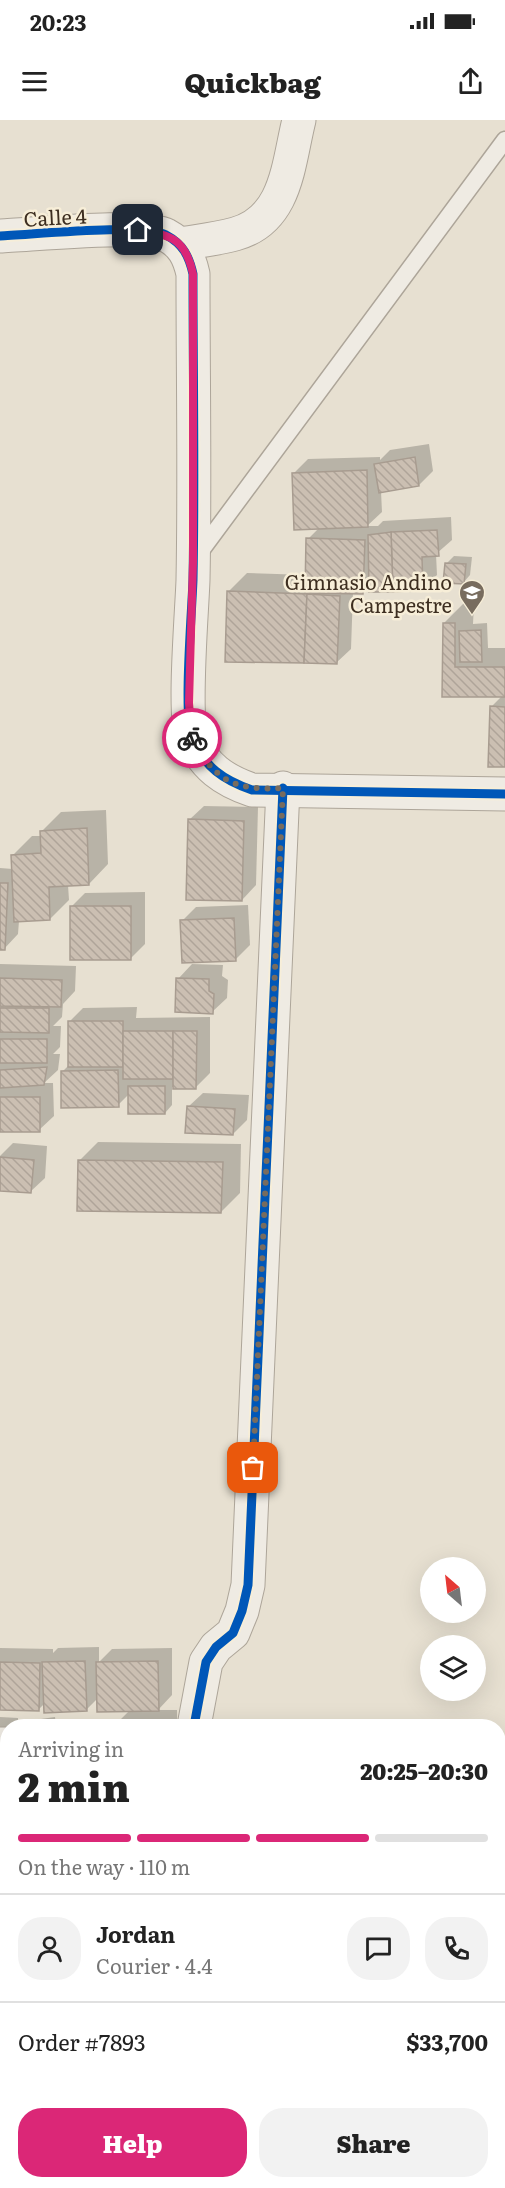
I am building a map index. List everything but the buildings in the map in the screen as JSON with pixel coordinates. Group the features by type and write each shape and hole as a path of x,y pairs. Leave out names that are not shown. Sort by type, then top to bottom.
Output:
{"street":[{"path":"299,120 280,200 263,221 237,234 180,244 189,258 193,274 193,562 189,703 191,736 207,765 227,782 252,790 283,788 505,794"},
{"name":"Calle 4","path":"0,236 138,230 163,233 180,244"},
{"path":"195,1719 206,1662 216,1647 233,1634 242,1611 248,1585 283,788"}],"lane":[{"path":"193,562 505,140"}],"cycle path":[{"path":"0,236 112,230 154,232 166,235 177,242 189,262 193,274 194,504 188,709 192,739 209,765 232,782 252,790 505,794"},
{"path":"195,1719 206,1662 216,1647 233,1633 242,1611 248,1585 283,788"}],"way so far":[{"path":"192,738 207,765 227,782 252,790 283,788 253,1468"}],"place":[{"name":"Gimnasio Andino Campestre","path":"472,616"}],"route":[{"path":"138,230 163,233 180,244 189,258 193,274 193,562 189,703 192,738"}]}
